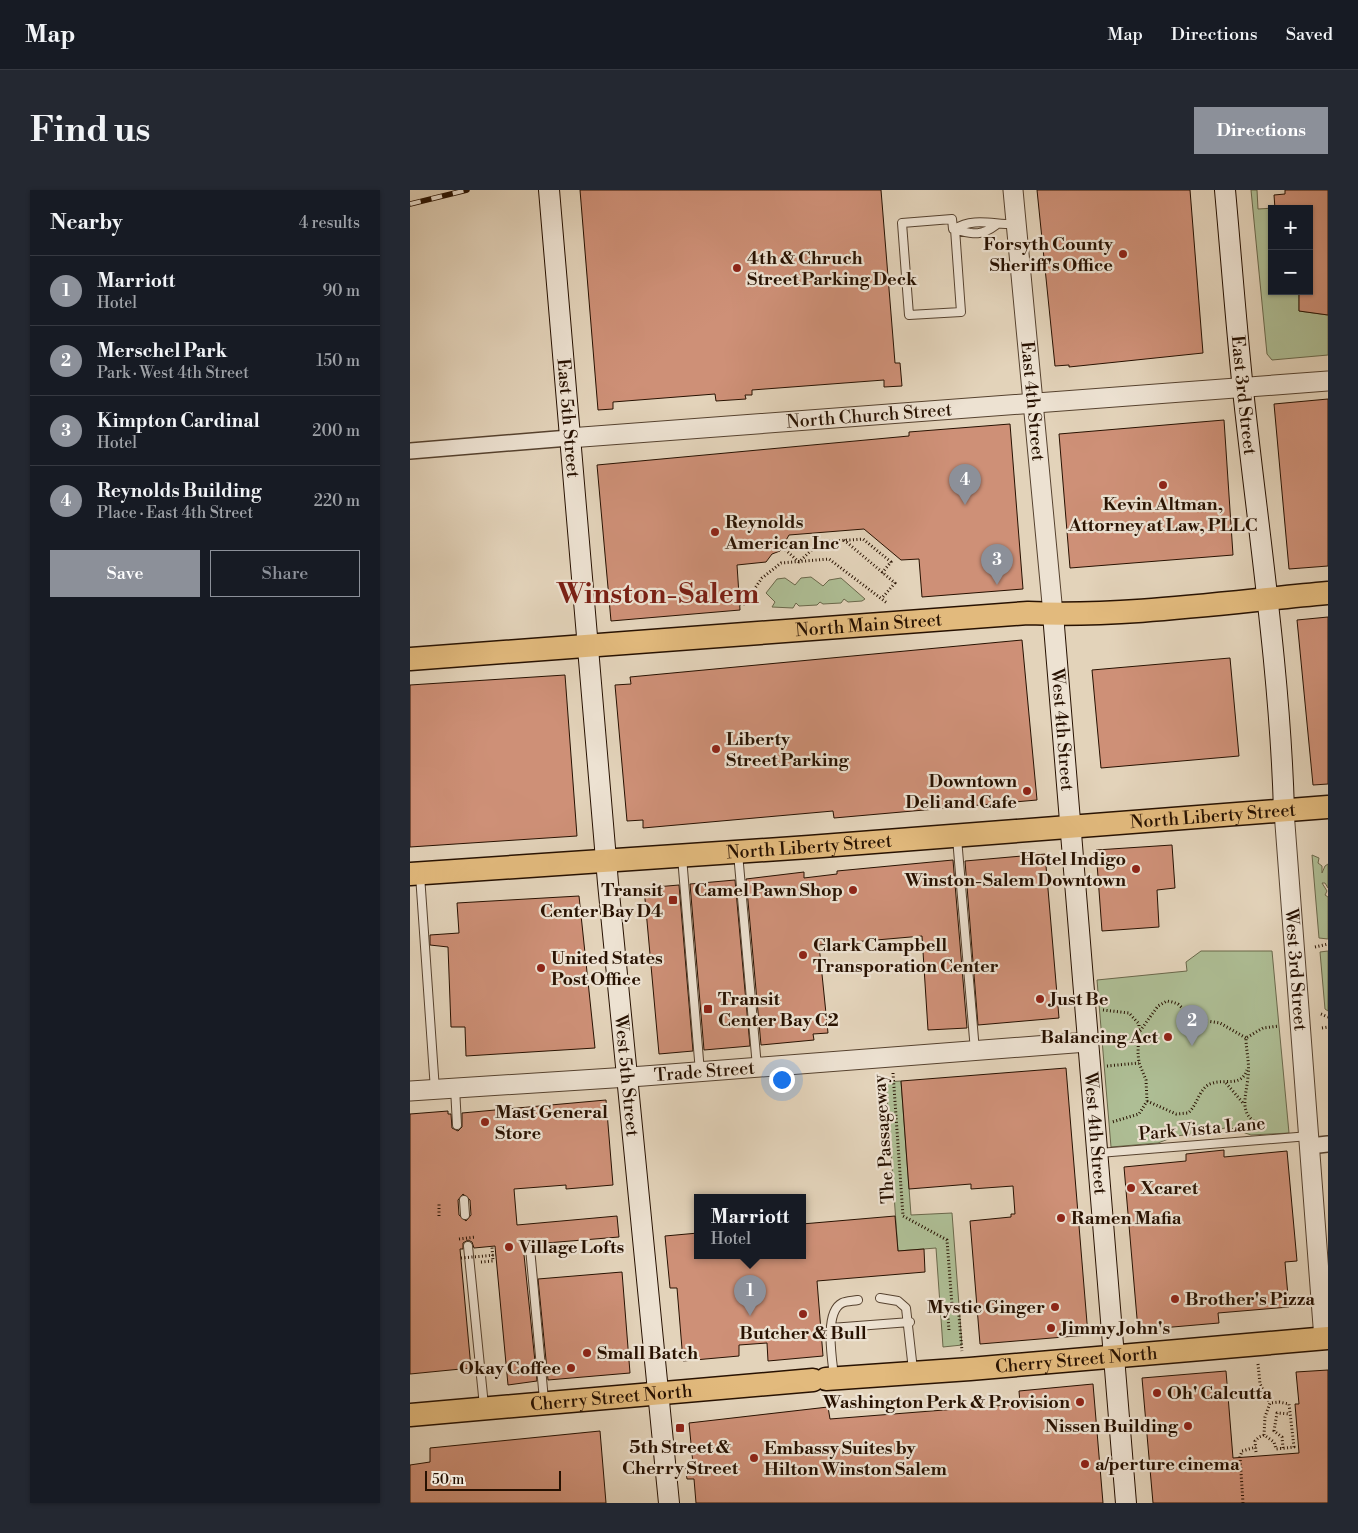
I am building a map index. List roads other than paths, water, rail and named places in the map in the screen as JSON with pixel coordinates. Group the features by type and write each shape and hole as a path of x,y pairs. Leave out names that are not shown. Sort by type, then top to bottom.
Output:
{"main road":[{"name":"East 5th Street","path":"549,190 588,647"},
{"name":"East 3rd Street","path":"1225,190 1243,388 1268,600"},
{"name":"North Main Street","path":"410,659 1028,613 1090,614 1268,600 1328,593"},
{"name":"West 3rd Street","path":"1268,600 1281,744 1284,811"},
{"name":"West 4th Street","path":"1053,614 1126,1503"},
{"name":"West 5th Street","path":"588,647 627,1077 669,1503"},
{"name":"North Liberty Street","path":"415,873 738,852 1328,807"},
{"name":"Cherry Street North","path":"410,1415 658,1392 1114,1357 1326,1338"}],"street":[{"name":"East 4th Street","path":"1013,190 1053,614"},
{"name":"North Church Street","path":"410,451 1328,380"},
{"name":"West 3rd Street","path":"1284,811 1316,1142 1326,1338"},
{"name":"Trade Street","path":"410,1091 700,1072 1087,1042"}],"lane":[{"path":"952,219 953,229 955,229 961,312 909,315 902,223 952,219"},
{"path":"955,229 962,224 986,222 996,225 1016,224"},
{"path":"957,835 975,1050"},
{"path":"738,852 757,1067"},
{"path":"682,856 700,1072"},
{"path":"415,873 435,1090"},
{"path":"455,1088 457,1125"},
{"name":"Park Vista Lane","path":"1097,1154 1316,1142"},
{"path":"464,1203 465,1215"},
{"path":"468,1246 484,1408"},
{"path":"530,1248 544,1402"},
{"path":"880,1298 898,1301 906,1308 910,1322 913,1372"},
{"path":"824,1379 833,1312 842,1303 858,1300"},
{"path":"831,1328 910,1322"}],"railway":[{"path":"410,204 467,190"}],"place":[{"name":"Forsyth County Sheriff's Office","path":"1123,254"},
{"name":"4th & Chruch Street Parking Deck","path":"737,268"},
{"name":"Kevin Altman, Attorney at Law, PLLC","path":"1163,485"},
{"name":"Reynolds Building","path":"965,505"},
{"name":"Reynolds American Inc","path":"715,532"},
{"name":"Kimpton Cardinal","path":"997,585"},
{"name":"Liberty Street Parking","path":"716,749"},
{"name":"Downtown Deli and Cafe","path":"1027,791"},
{"name":"Hotel Indigo Winston-Salem Downtown","path":"1136,869"},
{"name":"Camel Pawn Shop","path":"853,890"},
{"name":"Transit Center Bay D4","path":"673,900"},
{"name":"Clark Campbell Transporation Center","path":"803,955"},
{"name":"United States Post Office","path":"541,968"},
{"name":"Just Be","path":"1040,999"},
{"name":"Transit Center Bay C2","path":"708,1009"},
{"name":"Balancing Act","path":"1168,1037"},
{"name":"Merschel Park","path":"1192,1046"},
{"name":"Mast General Store","path":"485,1122"},
{"name":"Xcaret","path":"1131,1188"},
{"name":"Ramen Mafia","path":"1061,1218"},
{"name":"Village Lofts","path":"509,1247"},
{"name":"Brother's Pizza","path":"1175,1299"},
{"name":"Mystic Ginger","path":"1055,1307"},
{"name":"Butcher & Bull","path":"803,1314"},
{"name":"Marriott","path":"750,1316"},
{"name":"Jimmy John's","path":"1051,1328"},
{"name":"Small Batch","path":"587,1353"},
{"name":"Okay Coffee","path":"571,1368"},
{"name":"Oh' Calcutta","path":"1157,1393"},
{"name":"Washington Perk & Provision","path":"1080,1402"},
{"name":"Nissen Building","path":"1188,1426"},
{"name":"5th Street & Cherry Street","path":"680,1428"},
{"name":"Embassy Suites by Hilton Winston Salem","path":"754,1458"},
{"name":"a/perture cinema","path":"1085,1464"}],"district":[{"name":"Winston-Salem","path":"658,594"}]}
